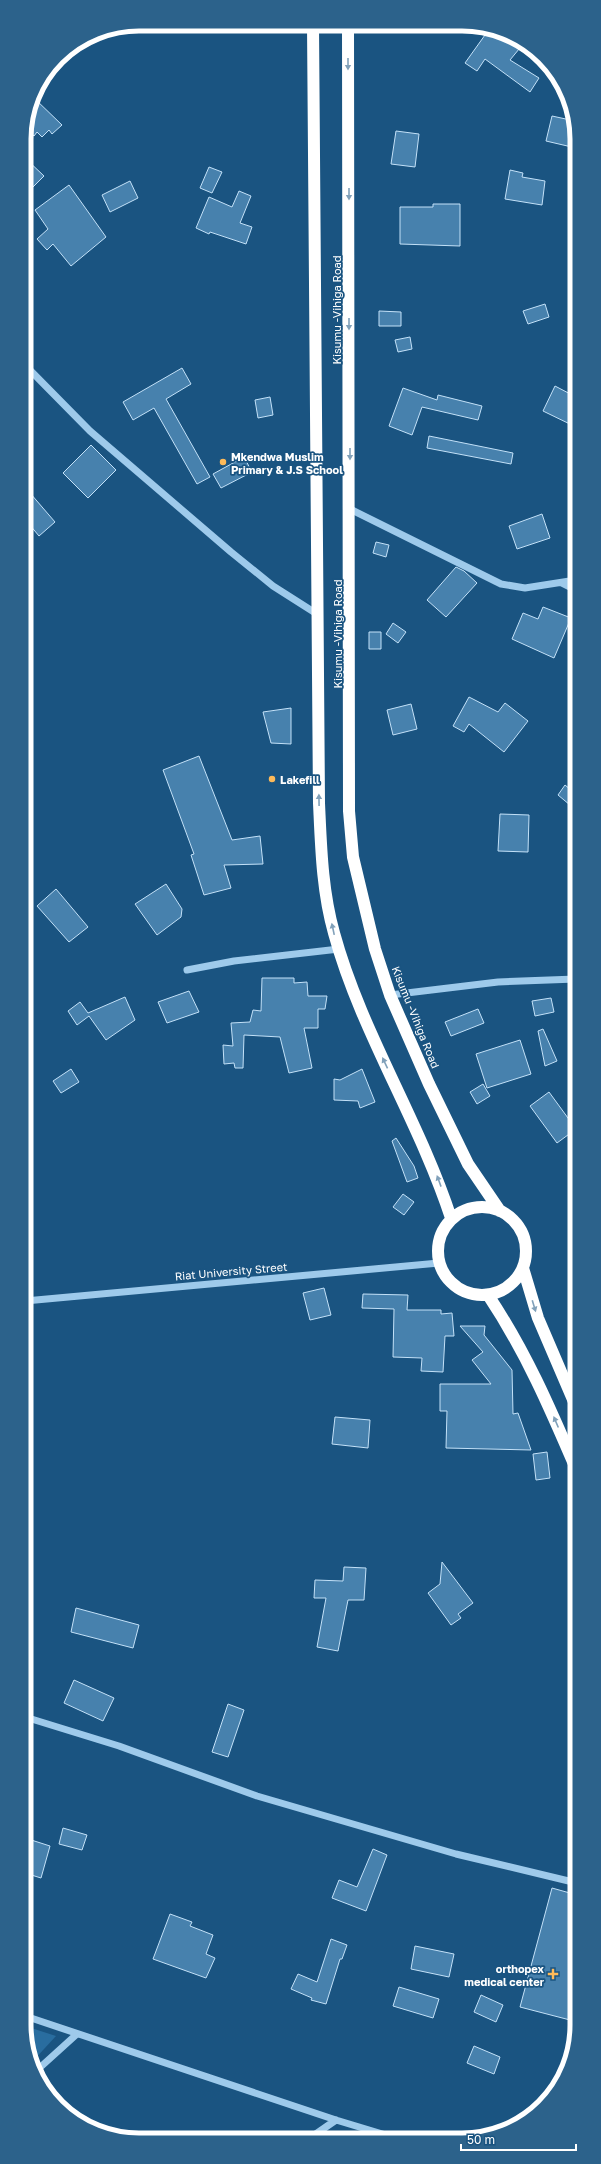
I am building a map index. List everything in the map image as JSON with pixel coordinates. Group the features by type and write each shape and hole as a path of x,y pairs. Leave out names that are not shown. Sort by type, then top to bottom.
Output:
{"highway":[{"name":"Kisumu -Vihiga Road","path":"313,31 319,803 322,869 333,932 339,949 370,1032 438,1177 451,1218"},
{"name":"Kisumu -Vihiga Road","path":"348,31 350,819 353,857 375,949 390,994 429,1084 468,1164 500,1211"},
{"path":"476,1206 492,1207 517,1224 524,1238 526,1253 523,1268 515,1281 502,1291 488,1295 472,1294 459,1289 448,1280 437,1256 438,1242 443,1228 451,1218 463,1210 476,1206"},
{"path":"523,1268 538,1318 570,1395"},
{"path":"488,1295 512,1331 538,1381 570,1457"}],"street":[{"path":"31,371 90,431 231,552 273,586 317,614"},
{"path":"350,509 501,584 525,588 570,581"},
{"path":"562,583 570,587"},
{"path":"187,970 234,961 339,949"},
{"path":"390,994 498,982 570,979"},
{"name":"Riat University Street","path":"31,1299 439,1263"},
{"path":"31,1719 119,1746 257,1796 456,1854 570,1881"},
{"path":"31,2018 379,2133"},
{"path":"40,2067 77,2034"},
{"path":"317,2133 336,2120"}],"shaded area":[{"path":"31,2028 56,2036 36,2057"}],"building":[{"path":"486,34 510,42 520,48 510,60 539,78 530,92 485,59 477,71 465,63"},
{"path":"38,102 62,125 52,134 49,130 42,137 37,132 34,136 31,132"},
{"path":"552,116 568,119 570,147 546,141"},
{"path":"396,131 419,134 415,167 391,164"},
{"path":"31,164 44,176 31,189"},
{"path":"209,167 222,172 212,193 200,188"},
{"path":"510,170 523,173 522,177 545,181 542,205 505,199"},
{"path":"130,181 138,198 110,212 102,195"},
{"path":"69,185 106,237 71,266 53,244 47,250 37,239 48,229 35,210"},
{"path":"239,191 251,196 240,223 252,227 246,244 210,232 209,234 196,228 209,197 232,207"},
{"path":"433,204 460,204 460,246 400,244 400,207 433,207"},
{"path":"545,304 549,317 528,324 523,311"},
{"path":"379,311 401,312 401,326 379,326"},
{"path":"410,337 412,349 398,352 395,340"},
{"path":"182,368 191,384 166,399 210,477 197,484 154,408 133,420 123,402"},
{"path":"555,386 570,394 570,424 543,411"},
{"path":"403,388 437,400 438,395 482,406 478,420 422,407 412,435 389,426"},
{"path":"270,397 273,415 258,418 255,400"},
{"path":"429,436 513,453 511,464 427,448"},
{"path":"91,445 116,470 88,498 63,473"},
{"path":"244,457 252,472 221,488 213,474"},
{"path":"31,494 55,522 39,536 31,526"},
{"path":"542,514 550,538 517,549 509,526"},
{"path":"376,542 389,545 386,557 373,553"},
{"path":"456,567 464,571 477,583 446,617 427,600"},
{"path":"543,607 570,618 554,658 512,639 523,613 538,619"},
{"path":"393,623 406,632 398,643 386,634"},
{"path":"369,632 381,632 381,649 369,649"},
{"path":"469,697 498,712 505,703 528,721 504,752 469,724 464,732 453,726"},
{"path":"411,704 417,729 393,735 387,710"},
{"path":"291,708 291,744 271,743 263,712"},
{"path":"199,756 232,840 260,836 263,864 224,865 231,888 204,895 191,855 194,854 163,770"},
{"path":"565,785 570,789 570,805 558,795"},
{"path":"500,814 529,815 528,852 498,851"},
{"path":"166,884 182,909 181,917 157,935 135,904"},
{"path":"56,889 88,927 69,942 37,906"},
{"path":"262,978 294,978 294,983 307,982 308,996 327,996 325,1009 318,1009 318,1028 304,1028 312,1068 289,1073 280,1037 244,1035 243,1068 235,1068 234,1063 224,1064 223,1045 233,1046 231,1023 250,1022 253,1010 261,1011"},
{"path":"189,991 199,1012 167,1023 158,1002"},
{"path":"125,997 135,1020 106,1040 89,1016 77,1025 68,1011 80,1002 88,1013"},
{"path":"551,998 554,1012 535,1016 532,1001"},
{"path":"478,1009 484,1023 451,1036 445,1022"},
{"path":"543,1029 557,1061 545,1066 538,1031"},
{"path":"520,1040 531,1074 487,1088 476,1054"},
{"path":"71,1069 79,1082 61,1093 53,1081"},
{"path":"362,1069 375,1102 360,1108 358,1101 334,1100 334,1079 340,1080"},
{"path":"483,1084 490,1096 477,1104 470,1092"},
{"path":"549,1092 570,1121 570,1133 557,1143 530,1106"},
{"path":"396,1138 414,1166 418,1178 407,1182 392,1141"},
{"path":"403,1194 414,1202 404,1215 393,1207"},
{"path":"324,1288 331,1315 310,1320 303,1293"},
{"path":"363,1294 408,1295 407,1310 441,1310 441,1314 452,1313 454,1336 445,1336 443,1372 421,1371 422,1358 393,1357 394,1309 362,1308"},
{"path":"460,1326 485,1326 484,1335 512,1370 513,1414 518,1413 531,1450 446,1448 447,1411 440,1411 440,1384 491,1384 472,1360 483,1352"},
{"path":"335,1417 370,1420 368,1448 332,1444"},
{"path":"547,1452 550,1478 536,1480 533,1454"},
{"path":"442,1562 473,1603 458,1614 461,1618 451,1625 428,1593 440,1584"},
{"path":"344,1567 366,1568 364,1600 348,1600 338,1651 317,1647 326,1598 314,1598 315,1580 343,1581"},
{"path":"76,1608 139,1625 133,1648 71,1632"},
{"path":"74,1680 114,1698 103,1721 64,1703"},
{"path":"228,1704 244,1710 228,1757 212,1752"},
{"path":"63,1828 87,1835 82,1850 59,1844"},
{"path":"31,1840 50,1846 41,1878 31,1875"},
{"path":"373,1849 387,1855 366,1911 332,1898 339,1880 357,1887"},
{"path":"552,1888 570,1893 570,2020 520,2007"},
{"path":"170,1914 192,1922 190,1926 213,1935 206,1954 215,1958 206,1978 153,1959"},
{"path":"331,1939 347,1945 342,1959 340,1959 326,2004 311,2000 312,1998 291,1989 298,1974 317,1982"},
{"path":"415,1946 454,1954 449,1977 411,1969"},
{"path":"399,1987 439,1999 433,2018 393,2006"},
{"path":"481,1995 503,2005 496,2022 474,2012"},
{"path":"474,2046 500,2057 494,2074 467,2063"}],"place":[{"name":"Mkendwa Muslim Primary & J.S School","path":"223,462"},
{"name":"Lakefill","path":"272,779"},
{"name":"orthopex medical center","path":"553,1974"}]}
